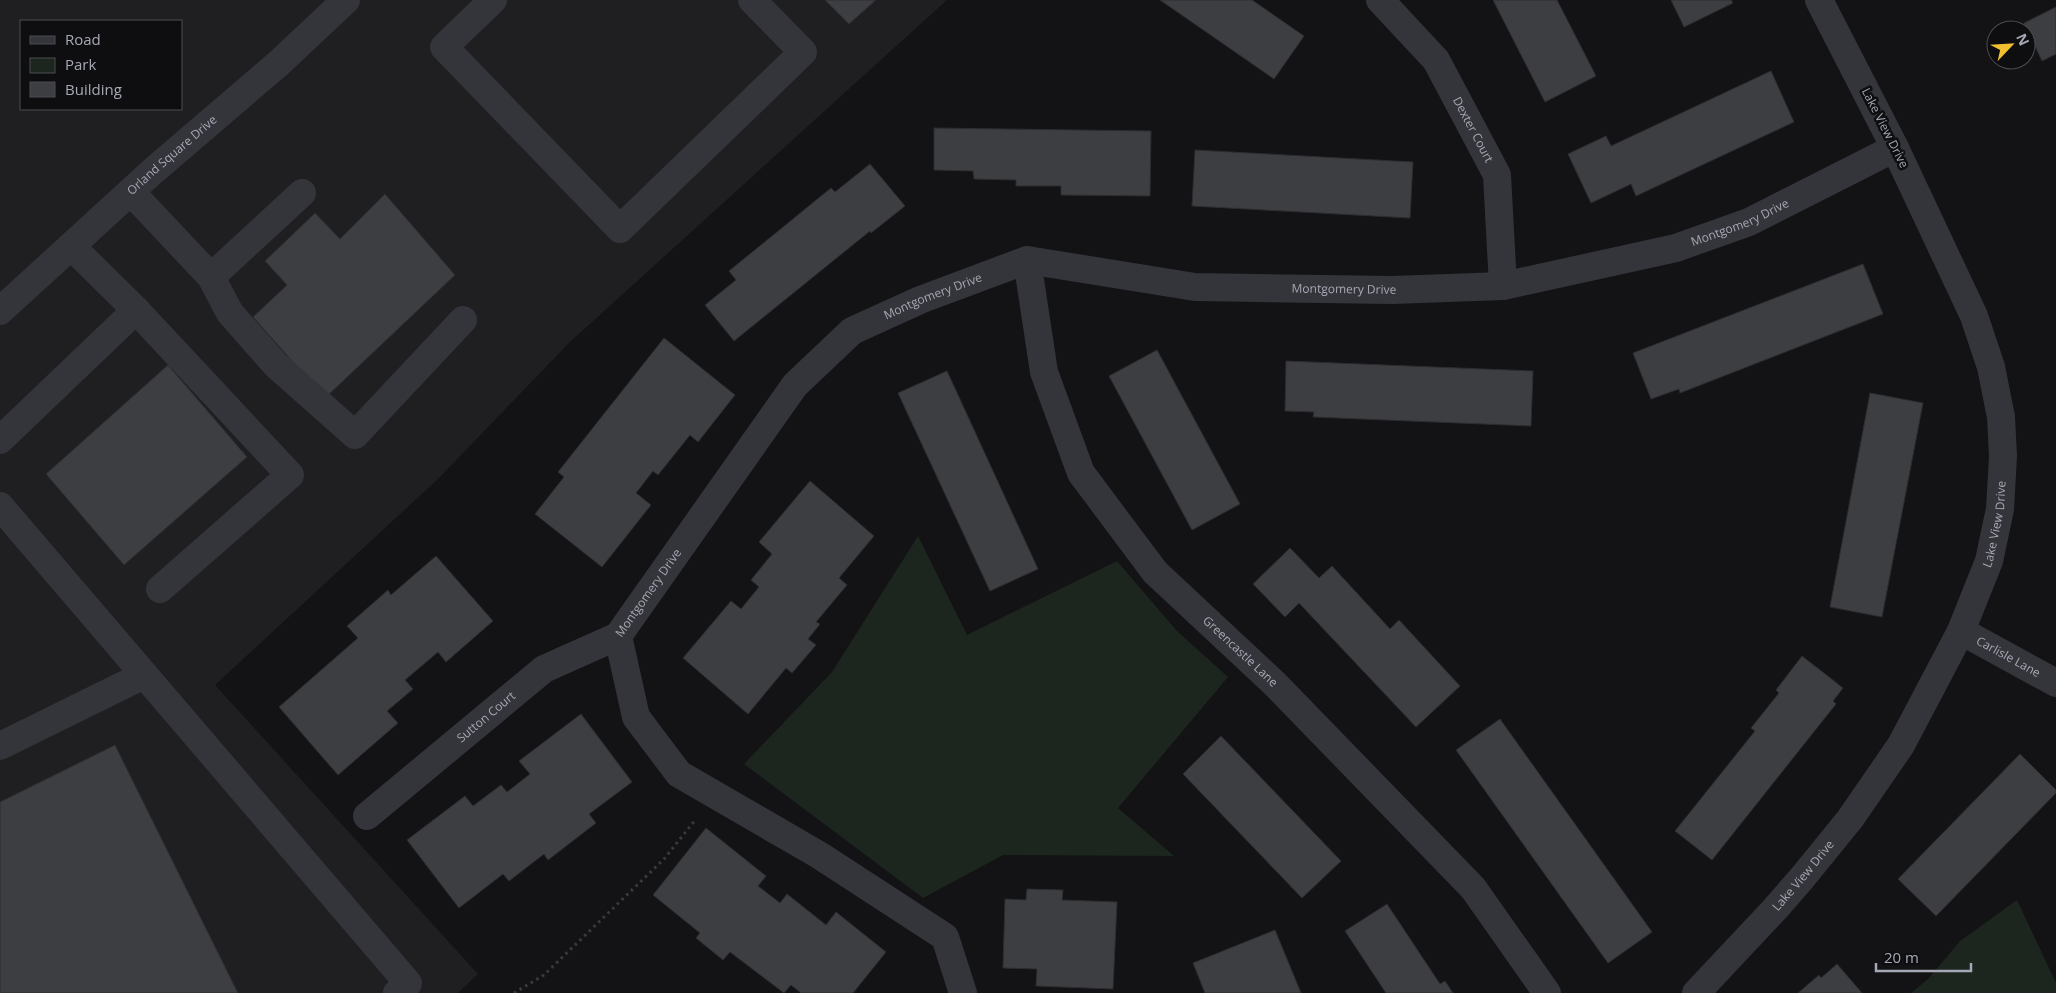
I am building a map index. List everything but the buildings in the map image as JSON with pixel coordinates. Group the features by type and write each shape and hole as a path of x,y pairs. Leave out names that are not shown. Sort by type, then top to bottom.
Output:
{"street":[{"name":"Orland Square Drive","path":"0,311 154,170 279,63 346,0"},
{"path":"493,0 444,47 620,229 802,52 752,0"},
{"name":"Dexter Court","path":"1380,0 1436,60 1497,175 1503,286"},
{"name":"Lake View Drive","path":"1696,993 1775,909 1850,819 1901,745 1961,631 1990,561 2000,509 2003,456 2001,417 1991,367 1974,316 1895,148 1820,0"},
{"name":"Montgomery Drive","path":"963,993 945,937 819,855 679,774 636,717 618,636 795,385 852,331 920,300 1027,260 1195,287 1392,290 1503,286 1676,248 1749,222 1895,148"},
{"path":"131,192 211,278 230,313 276,365 354,435 463,320"},
{"path":"211,278 302,193"},
{"path":"71,246 136,310 290,475 160,589"},
{"name":"Greencastle Lane","path":"1027,260 1044,372 1081,473 1155,572 1275,684 1473,888 1547,993"},
{"path":"0,440 136,310"},
{"path":"0,506 144,675 402,988"},
{"name":"Carlisle Lane","path":"1961,631 2056,684"},
{"name":"Sutton Court","path":"367,816 544,669 618,636"},
{"path":"0,746 144,675"}],"path":[{"path":"514,993 544,975 664,859 715,795"}],"shaded area":[{"path":"0,0 947,0 570,342 438,479 215,685 478,974 458,993 0,993"}],"green space":[{"path":"918,536 967,635 1117,561 1177,631 1228,677 1118,808 1174,856 1003,855 923,898 744,764 832,672"},
{"path":"2017,900 2056,983 2056,993 1911,993 1928,979 1960,941"}]}
